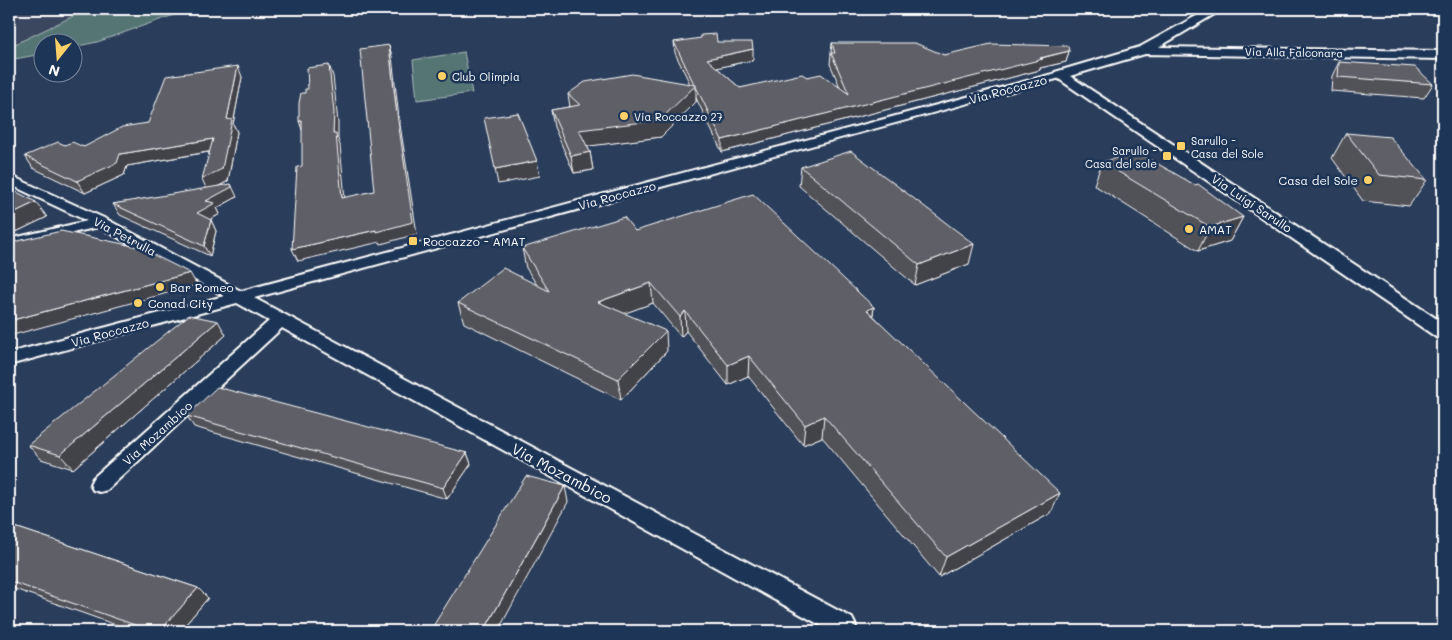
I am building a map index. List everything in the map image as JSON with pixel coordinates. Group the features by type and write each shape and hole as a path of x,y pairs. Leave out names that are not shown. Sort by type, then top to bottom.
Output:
{"street":[{"name":"Via Roccazzo","path":"9,359 1060,75 1144,50 1217,9"},
{"name":"Via Alla Falconara","path":"1144,50 1443,54"},
{"name":"Via Luigi Sarullo","path":"1060,75 1443,332"},
{"name":"Via Petrulla","path":"9,179 101,222 239,298"},
{"path":"9,243 101,222"},
{"name":"Via Mozambico","path":"239,298 844,626"},
{"name":"Via Mozambico","path":"100,484 280,320"}],"shaded area":[{"path":"9,9 191,9 97,42 82,45 82,32 32,32 32,56 9,60"}],"green space":[{"path":"88,9 191,9 97,42 82,45 82,32 40,32"},
{"path":"32,36 32,56 9,60 9,47"},
{"name":"Club Olimpia","path":"464,52 472,93 417,100 413,60"}],"building":[{"path":"716,34 717,42 752,42 753,49 707,59 740,88 802,74 807,77 821,74 849,94 831,53 835,53 832,43 915,43 944,55 991,44 1068,46 1069,51 722,140 674,42 701,38 701,35"},
{"path":"389,45 413,222 376,232 376,230 292,249 297,167 302,166 302,121 299,121 299,103 301,93 305,93 305,89 308,89 307,68 329,65 334,112 333,134 336,134 342,198 374,191 360,49"},
{"path":"1339,62 1415,67 1433,84 1338,77"},
{"path":"238,66 227,119 232,120 222,169 202,179 213,139 120,154 117,163 77,181 25,156 58,142 65,145 72,142 84,147 122,127 148,123 166,76"},
{"path":"632,74 696,85 660,120 579,130 590,152 571,156 551,110 580,105 568,94 585,82"},
{"path":"518,113 537,161 495,169 484,118"},
{"path":"1346,133 1390,137 1427,180 1379,175"},
{"path":"851,151 974,244 919,265 801,167"},
{"path":"1137,152 1195,185 1198,184 1243,217 1210,227 1102,162"},
{"path":"231,184 232,187 206,201 215,203 197,213 211,220 204,246 113,204"},
{"path":"9,188 36,202 9,215"},
{"path":"753,194 874,307 867,310 1060,493 946,557 824,416 805,425 749,356 728,365 685,311 680,317 651,283 598,302 666,331 618,379 458,303 503,268 549,291 522,248 624,217 635,231"},
{"path":"61,231 138,247 190,273 9,321 9,243"},
{"path":"189,315 218,321 60,455 28,445"},
{"path":"217,387 467,453 443,488 187,416"},
{"path":"526,476 565,486 484,631 430,631"},
{"path":"9,525 198,588 160,631 152,631 9,581"}],"place":[{"name":"Club Olimpia","path":"442,76"},
{"name":"Via Roccazzo 27","path":"624,116"},
{"name":"Sarullo - Casa del Sole","path":"1181,146"},
{"name":"Sarullo - Casa del sole","path":"1167,156"},
{"name":"Casa del Sole","path":"1368,180"},
{"name":"AMAT","path":"1189,229"},
{"name":"Roccazzo - AMAT","path":"413,241"},
{"name":"Bar Romeo","path":"160,287"},
{"name":"Conad City","path":"138,303"}]}
